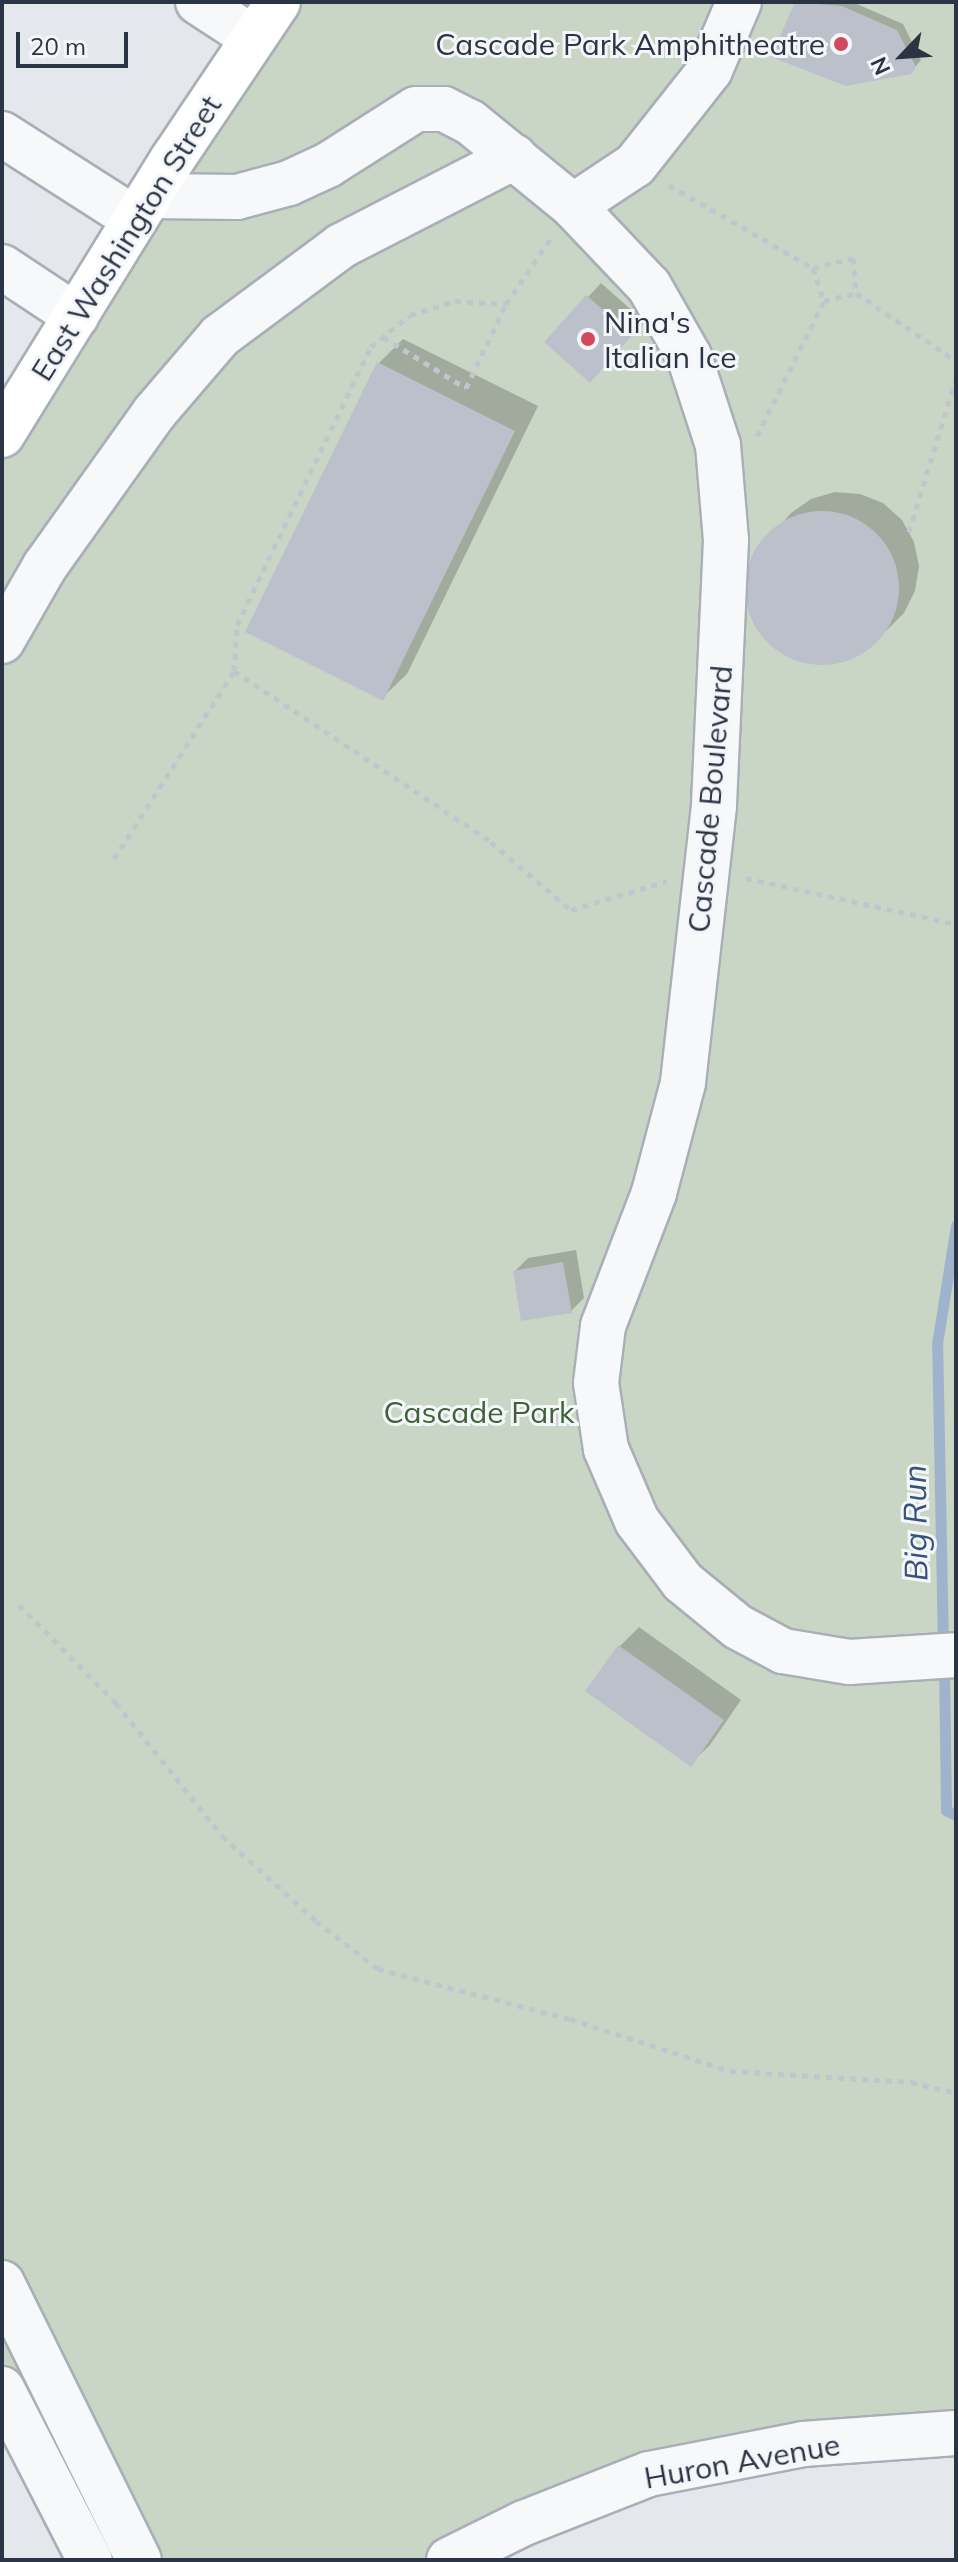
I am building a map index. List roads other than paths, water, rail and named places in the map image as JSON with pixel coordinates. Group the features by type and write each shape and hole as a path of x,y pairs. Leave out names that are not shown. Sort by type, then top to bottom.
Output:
{"main road":[{"name":"East Washington Street","path":"2,435 142,207 278,2"}],"street":[{"path":"198,2 253,38"},
{"path":"573,206 635,165 710,70 739,2"},
{"name":"Cascade Boulevard","path":"142,207 237,197 289,183 328,165 416,109 444,109 470,122 573,206 649,286 689,356 718,445 726,540 723,657 707,869 683,1083 654,1193 603,1326 596,1383 606,1449 637,1521 683,1582 738,1627 783,1651 849,1662 956,1655"},
{"path":"2,134 142,207"},
{"path":"2,641 45,566 136,438 220,336 341,246 514,157"},
{"path":"2,267 76,316"},
{"path":"2,2283 139,2560"},
{"path":"2,2389 90,2560"},
{"name":"Huron Avenue","path":"449,2560 524,2523 649,2474 803,2444 956,2433"}],"waterway":[{"name":"Big Run","path":"943,1648 937,1344 956,1226"},
{"name":"Big Run","path":"944,1665 946,1810 956,1815"}],"place":[{"name":"Cascade Park Amphitheatre","path":"841,44"},
{"name":"Nina's Italian Ice","path":"588,339"}],"park label":[{"name":"Cascade Park","path":"479,1412"}]}
